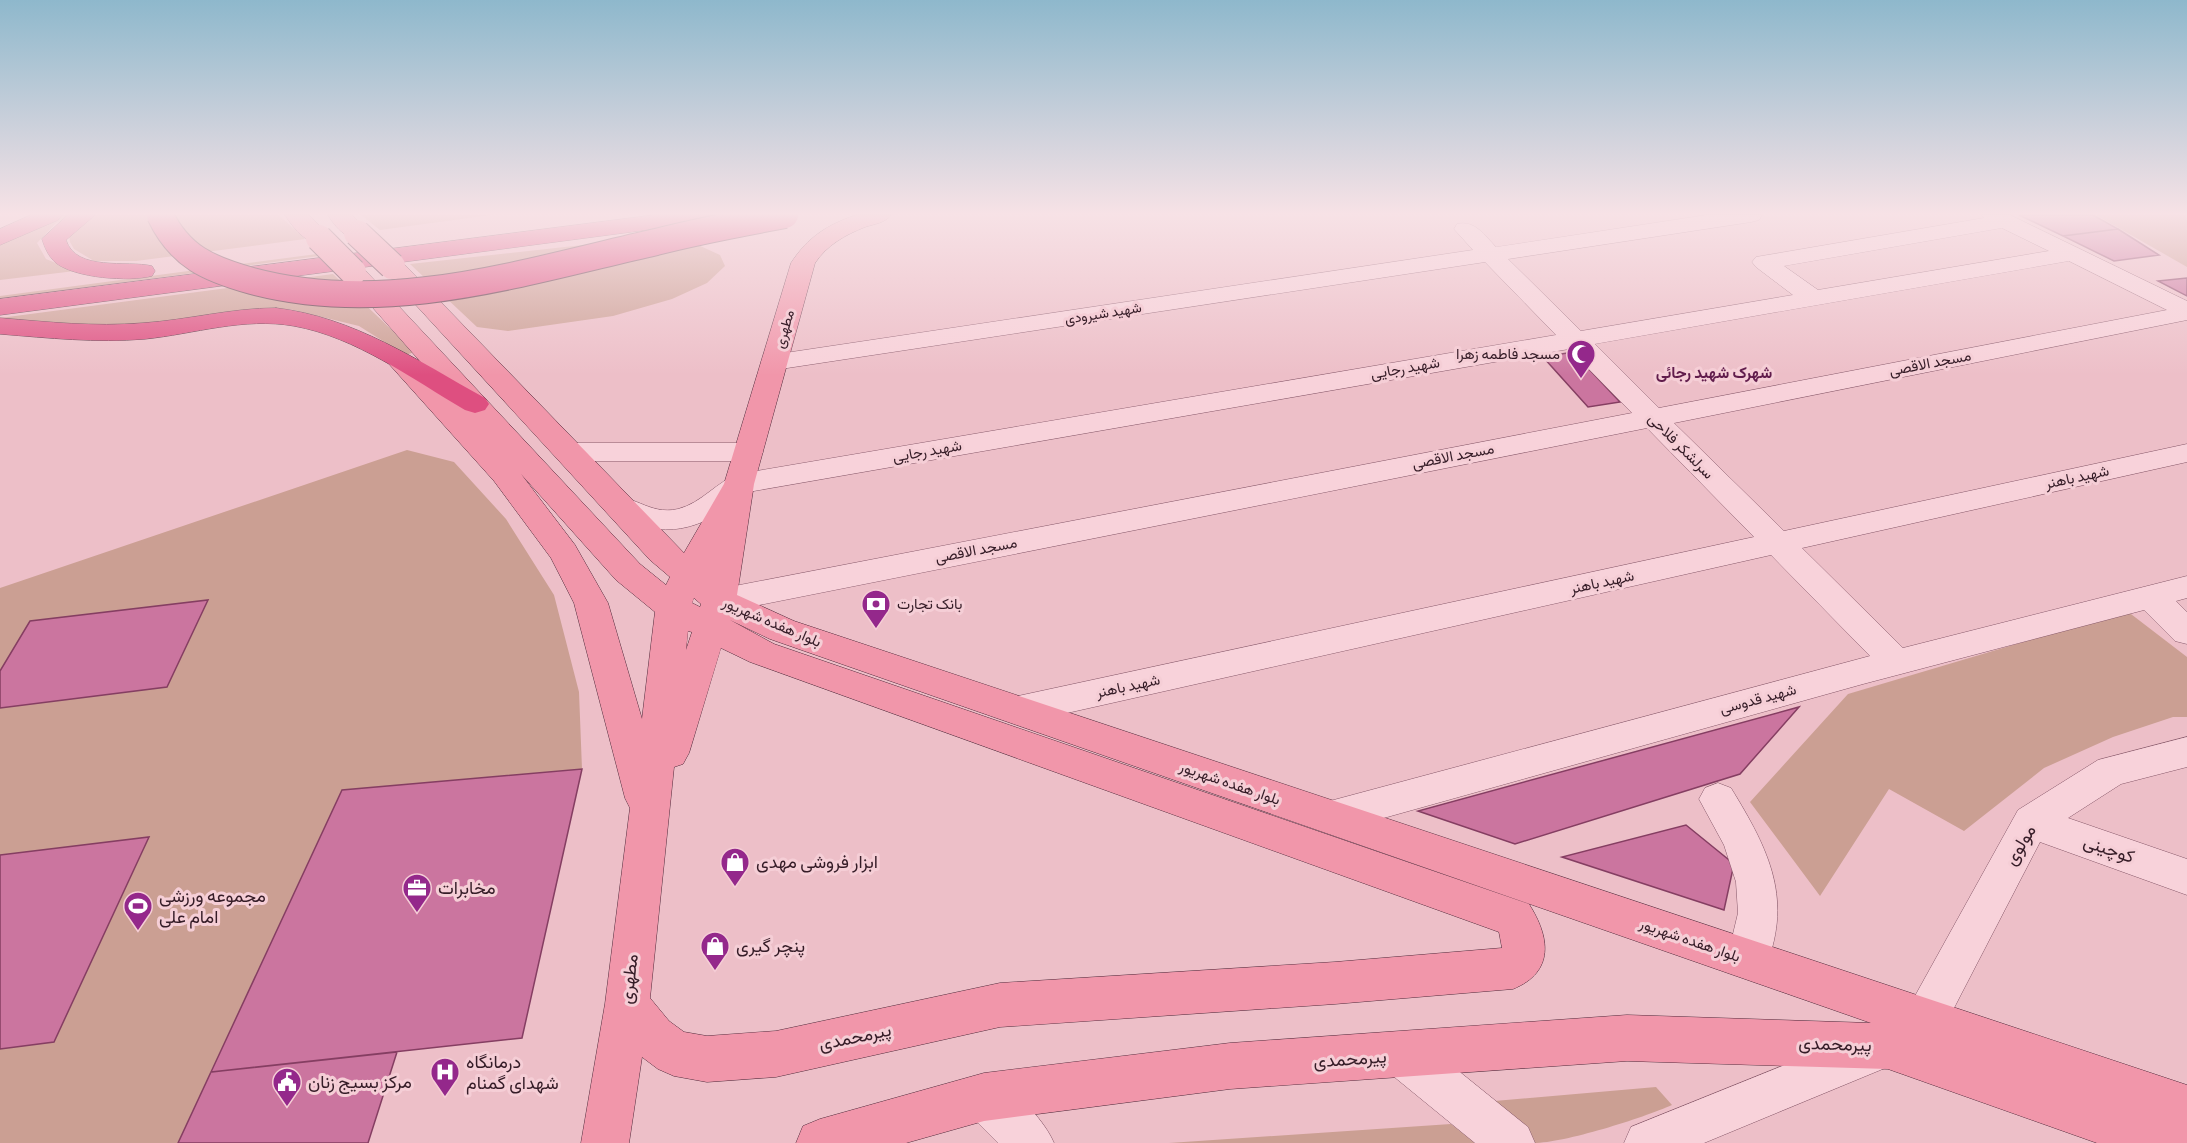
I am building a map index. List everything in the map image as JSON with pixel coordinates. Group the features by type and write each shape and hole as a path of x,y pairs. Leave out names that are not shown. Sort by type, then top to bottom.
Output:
{"highway":[{"path":"105,268 142,271"},
{"path":"0,289 162,268"},
{"path":"212,268 277,289 364,294 449,288 547,268"},
{"path":"0,307 297,268"},
{"path":"0,326 56,333 96,333 147,331 234,317 264,315 293,318 323,325 358,339 475,404"}],"main road":[{"name":"بلوار هفده شهریور","path":"349,268 628,572 680,592 715,615 762,653 1514,918"},
{"name":"بلوار هفده شهریور","path":"394,268 617,505 680,592"},
{"name":"مطهری","path":"744,468 801,268"},
{"path":"403,364 454,416 505,474 564,553 591,603 650,814"},
{"path":"650,814 680,592 744,468"},
{"path":"650,814 715,615 744,468"},
{"name":"بلوار هفده شهریور","path":"715,615 782,630 2187,1109"},
{"name":"مطهری","path":"605,1143 627,1004 650,814"},
{"name":"پیرمحمدی","path":"627,1004 653,1037 674,1053 707,1059 776,1054 1000,1005 1335,983 1513,968 1523,960 1525,946 1522,930 1514,918"},
{"name":"پیرمحمدی","path":"820,1143 984,1097 1230,1066 1627,1038 1888,1046"},
{"path":"1888,1046 2166,1143"}],"street":[{"name":"شهید شیرودی","path":"774,362 1395,268"},
{"name":"سرلشکر فلاحی","path":"1504,268 1897,663"},
{"path":"1773,268 1813,298"},
{"name":"شهید رجایی","path":"568,452 619,452 630,464 646,472 663,474 690,469 698,462 702,452 744,468 1575,339 1988,268"},
{"path":"2101,268 2187,311"},
{"name":"مسجد الاقصی","path":"715,615 1652,417 2187,311"},
{"name":"شهید باهنر","path":"1018,710 2187,453"},
{"path":"617,505 634,515 650,520 686,518 714,506 744,468"},
{"name":"شهید قدوسی","path":"1330,817 1863,670 2187,587"},
{"path":"2151,597 2187,632"},
{"name":"مولوی","path":"1925,1020 2031,822 2111,771 2187,752"},
{"path":"1718,799 1740,838 1756,876 1758,915 1748,959"},
{"name":"کوچینی","path":"2031,822 2187,877"},
{"path":"1647,1143 1888,1046"},
{"path":"1404,1055 1512,1143"},
{"path":"984,1097 1031,1143"}],"shaded area":[{"path":"0,268 69,268 75,271 0,280"},
{"path":"209,268 227,268 0,299 0,296"},
{"path":"415,268 723,268 707,283 672,299 613,316 508,331 477,327"},
{"path":"333,274 415,352 405,355 359,326 289,309 253,311 134,328 68,327 0,318"},
{"name":"مجموعه ورزشی امام علی","path":"407,450 454,462 506,519 554,595 579,692 582,769 342,790 178,1143 0,1143 0,588"},
{"path":"2127,611 2187,657 2187,717 2173,717 2113,737 2044,768 1964,831 1889,789 1820,896 1750,802 1848,694"},
{"path":"1656,1087 1672,1105 1603,1129 1547,1142 1529,1141 1483,1102"},
{"path":"1451,1124 1476,1143 1169,1143"}],"building":[{"path":"2187,278 2187,296 2158,281"},
{"name":"مسجد فاطمه زهرا","path":"1573,352 1620,402 1588,407 1543,357"},
{"path":"208,600 167,687 0,708 0,671 30,621"},
{"path":"1799,707 1740,774 1515,844 1418,811"},
{"name":"مخابرات","path":"582,769 522,1038 211,1072 342,790"},
{"path":"1686,825 1734,864 1724,910 1562,857"},
{"path":"149,837 54,1042 0,1049 0,855"},
{"name":"مرکز بسیج زنان","path":"397,1052 368,1143 178,1143 211,1072"}],"place":[{"name":"مسجد فاطمه زهرا","path":"1581,380"},
{"name":"بانک تجارت","path":"876,630"},
{"name":"ابزار فروشی مهدی","path":"735,888"},
{"name":"مخابرات","path":"417,914"},
{"name":"مجموعه ورزشی امام علی","path":"138,932"},
{"name":"پنچر گیری","path":"715,972"},
{"name":"درمانگاه شهدای گمنام","path":"445,1098"},
{"name":"مرکز بسیج زنان","path":"287,1108"}],"district":[{"name":"شهرک شهید رجائی","path":"1714,372"}]}
